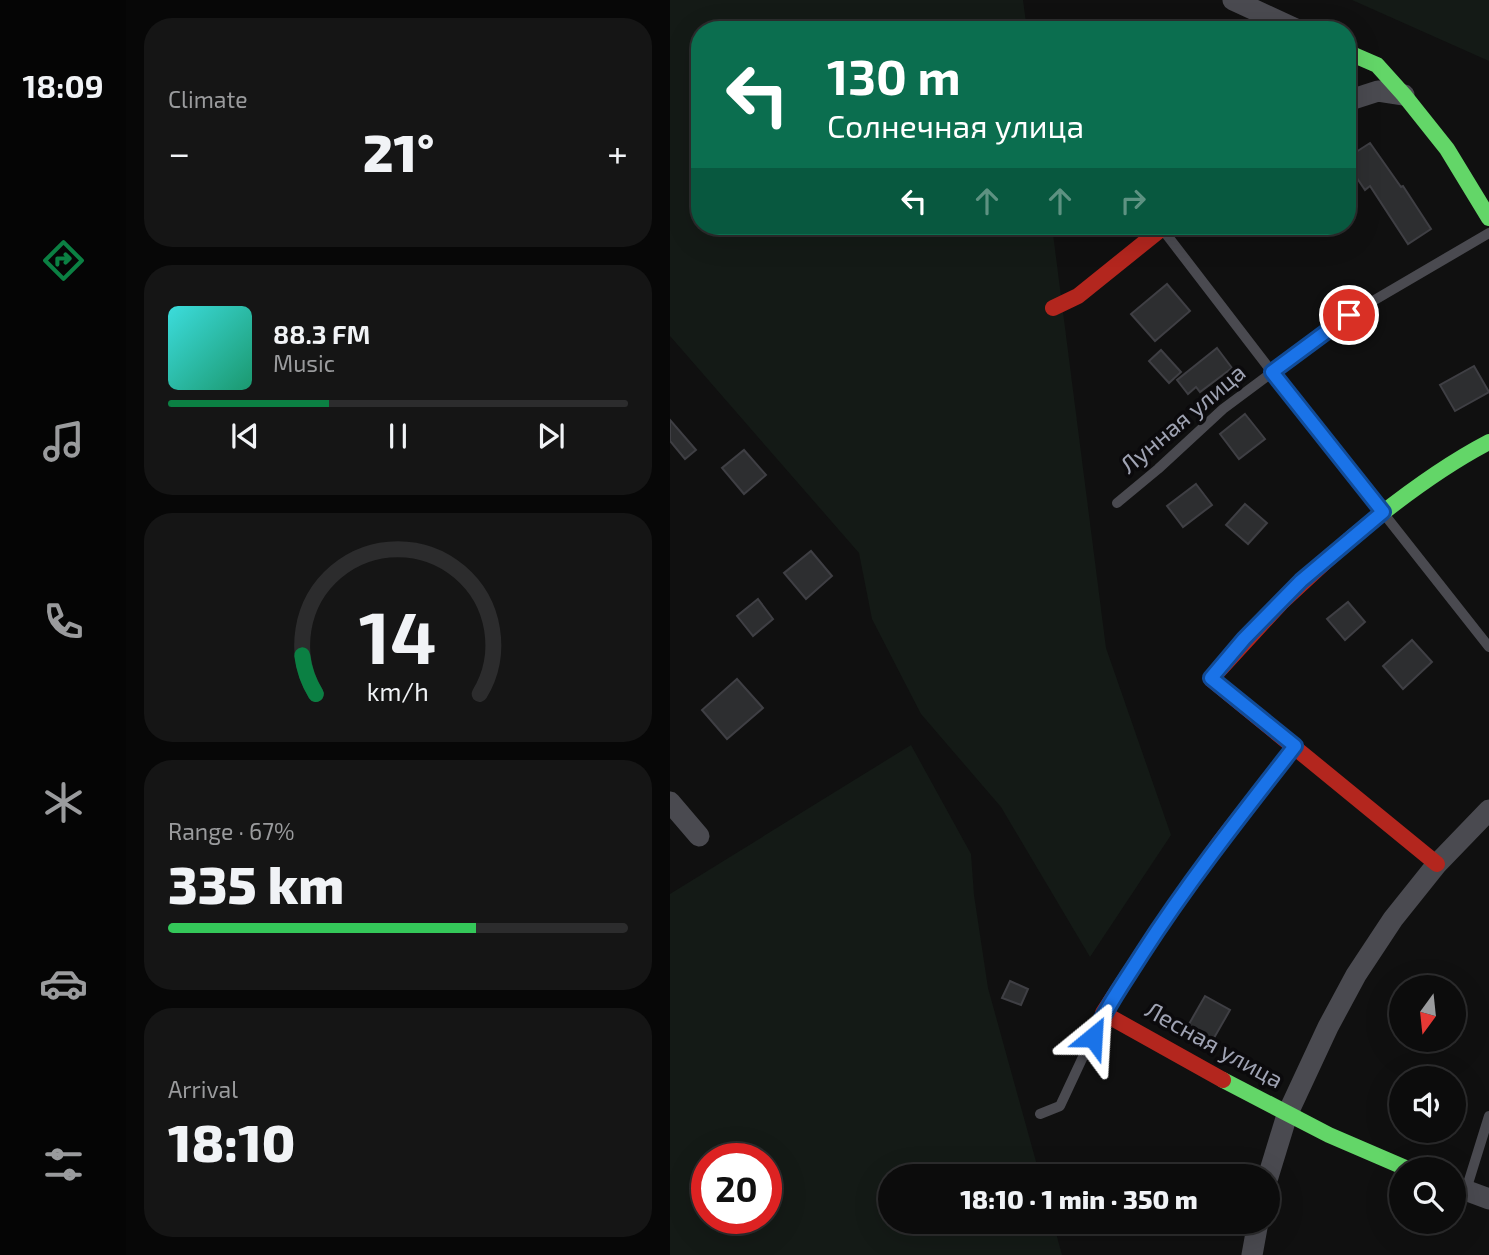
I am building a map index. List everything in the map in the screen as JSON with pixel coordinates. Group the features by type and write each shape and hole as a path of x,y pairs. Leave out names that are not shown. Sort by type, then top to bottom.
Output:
{"street":[{"path":"1233,0 1278,21"},
{"path":"1356,56 1377,65 1404,95 1447,149 1489,218"},
{"path":"1356,98 1378,91 1404,95"},
{"path":"1053,308 1078,296 1153,235"},
{"path":"1437,864 1211,678 1244,639 1301,581 1383,512 1462,456 1489,442"},
{"name":"Лесная улица","path":"1295,746 1219,844 1156,932 1103,1013 1287,1115 1389,1162"},
{"path":"670,802 699,836"},
{"path":"1272,1164 1287,1115 1328,1027 1356,975 1393,919 1437,864 1489,810"},
{"path":"1466,1190 1489,1199"},
{"path":"1252,1255 1256,1234"}],"lane":[{"name":"Лунная улица","path":"1117,503 1223,409 1349,315 1489,233"},
{"path":"1169,235 1272,372 1489,647"},
{"path":"1040,1114 1060,1106 1103,1013"},
{"path":"1466,1173 1489,1116"}],"shaded area":[{"path":"670,0 1023,0 1026,21 691,21 691,235 1053,235 1106,648 1171,835 1090,957 1001,807 921,714 872,619 859,553 670,336"},
{"path":"1352,0 1489,0 1489,61"},
{"path":"911,745 971,854 974,895 988,988 1037,1164 878,1164 878,1234 1056,1234 1062,1255 670,1255 670,894"}],"building":[{"path":"1370,143 1431,229 1408,244 1370,186 1365,190 1356,177 1356,152"},
{"path":"1167,284 1190,311 1155,341 1131,314"},
{"path":"1217,348 1232,368 1200,392 1196,387 1188,394 1177,380"},
{"path":"1161,350 1181,372 1169,383 1149,361"},
{"path":"1474,366 1489,392 1455,411 1440,385"},
{"path":"1245,414 1265,439 1239,459 1220,434"},
{"path":"670,420 696,450 685,459 670,441"},
{"path":"744,450 766,475 744,494 722,468"},
{"path":"1196,484 1212,505 1183,527 1167,506"},
{"path":"1245,504 1267,523 1248,544 1226,525"},
{"path":"811,551 832,576 806,599 784,573"},
{"path":"758,599 773,619 753,636 737,616"},
{"path":"1348,602 1365,622 1345,640 1327,619"},
{"path":"1412,640 1432,662 1403,689 1383,666"},
{"path":"737,679 763,708 727,739 702,710"},
{"path":"1010,981 1028,989 1021,1005 1002,998"},
{"path":"1205,996 1230,1010 1210,1045 1185,1031"}],"traffic: fast":[{"path":"1356,56 1377,65 1404,95 1447,149 1489,218"},
{"path":"1349,540 1416,487 1489,442"},
{"path":"1223,1080 1329,1135 1389,1161"}],"traffic: jam":[{"path":"1053,308 1078,296 1154,235"},
{"path":"1349,540 1281,603 1211,679 1437,864"},
{"path":"1223,1080 1103,1013 1219,843 1295,746"}],"route":[{"path":"1093,1037 1103,1013 1156,932 1219,844 1295,746 1211,678 1244,639 1301,581 1383,512 1272,372 1349,315"}]}
